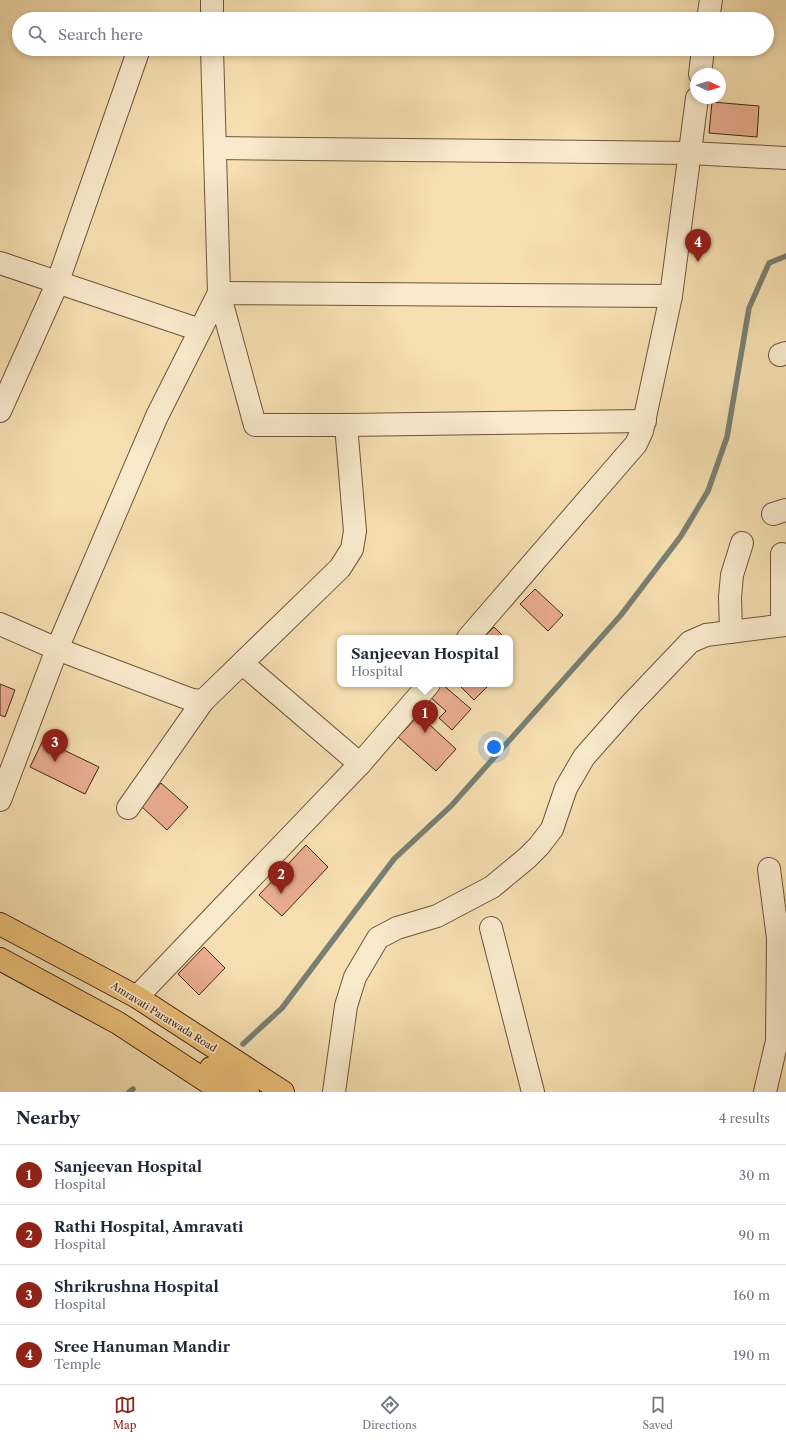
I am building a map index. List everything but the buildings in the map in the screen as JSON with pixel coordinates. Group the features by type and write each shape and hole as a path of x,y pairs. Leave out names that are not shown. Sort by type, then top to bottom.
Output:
{"main road":[{"name":"Amravati Paratwada Road","path":"0,924 104,979 127,1006 248,1092"},
{"path":"0,959 118,1023 223,1092"},
{"path":"81,1002 127,1006"},
{"name":"Amravati Paratwada Road","path":"127,1006 283,1092"}],"street":[{"path":"212,0 212,12"},
{"path":"709,12 711,0"},
{"path":"0,411 57,284 137,56"},
{"path":"212,56 216,148 218,293 255,425 645,421"},
{"path":"701,68 702,56"},
{"path":"471,635 636,444 645,421 671,296 696,104"},
{"path":"216,148 689,153 786,158"},
{"path":"0,263 57,284 200,330"},
{"path":"218,293 671,296"},
{"path":"0,800 57,648 157,416 218,293"},
{"path":"128,808 203,701 243,664 340,568 352,549 355,531 346,425"},
{"path":"731,632 730,597 732,575 742,543"},
{"path":"334,1092 346,1006 355,977 378,938 397,928 437,916 492,887 540,846 552,830 566,788 584,757 630,705 690,642 706,635 784,625 782,554"},
{"path":"0,624 57,648 192,700 203,701"},
{"path":"243,664 360,764"},
{"path":"127,1006 360,764 426,687"},
{"path":"765,1092 777,1041 778,938 769,869"},
{"path":"491,928 533,1092"}],"waterway":[{"path":"243,1044 282,1008 394,859 451,806 621,615 681,536 708,491 727,437 749,308 769,263 786,256"},
{"path":"129,1092 133,1089"}],"place":[{"name":"Sree Hanuman Mandir","path":"698,262"},
{"name":"Sanjeevan Hospital","path":"425,733"},
{"name":"Shrikrushna Hospital","path":"55,762"},
{"name":"Rathi Hospital, Amravati","path":"281,894"}]}
